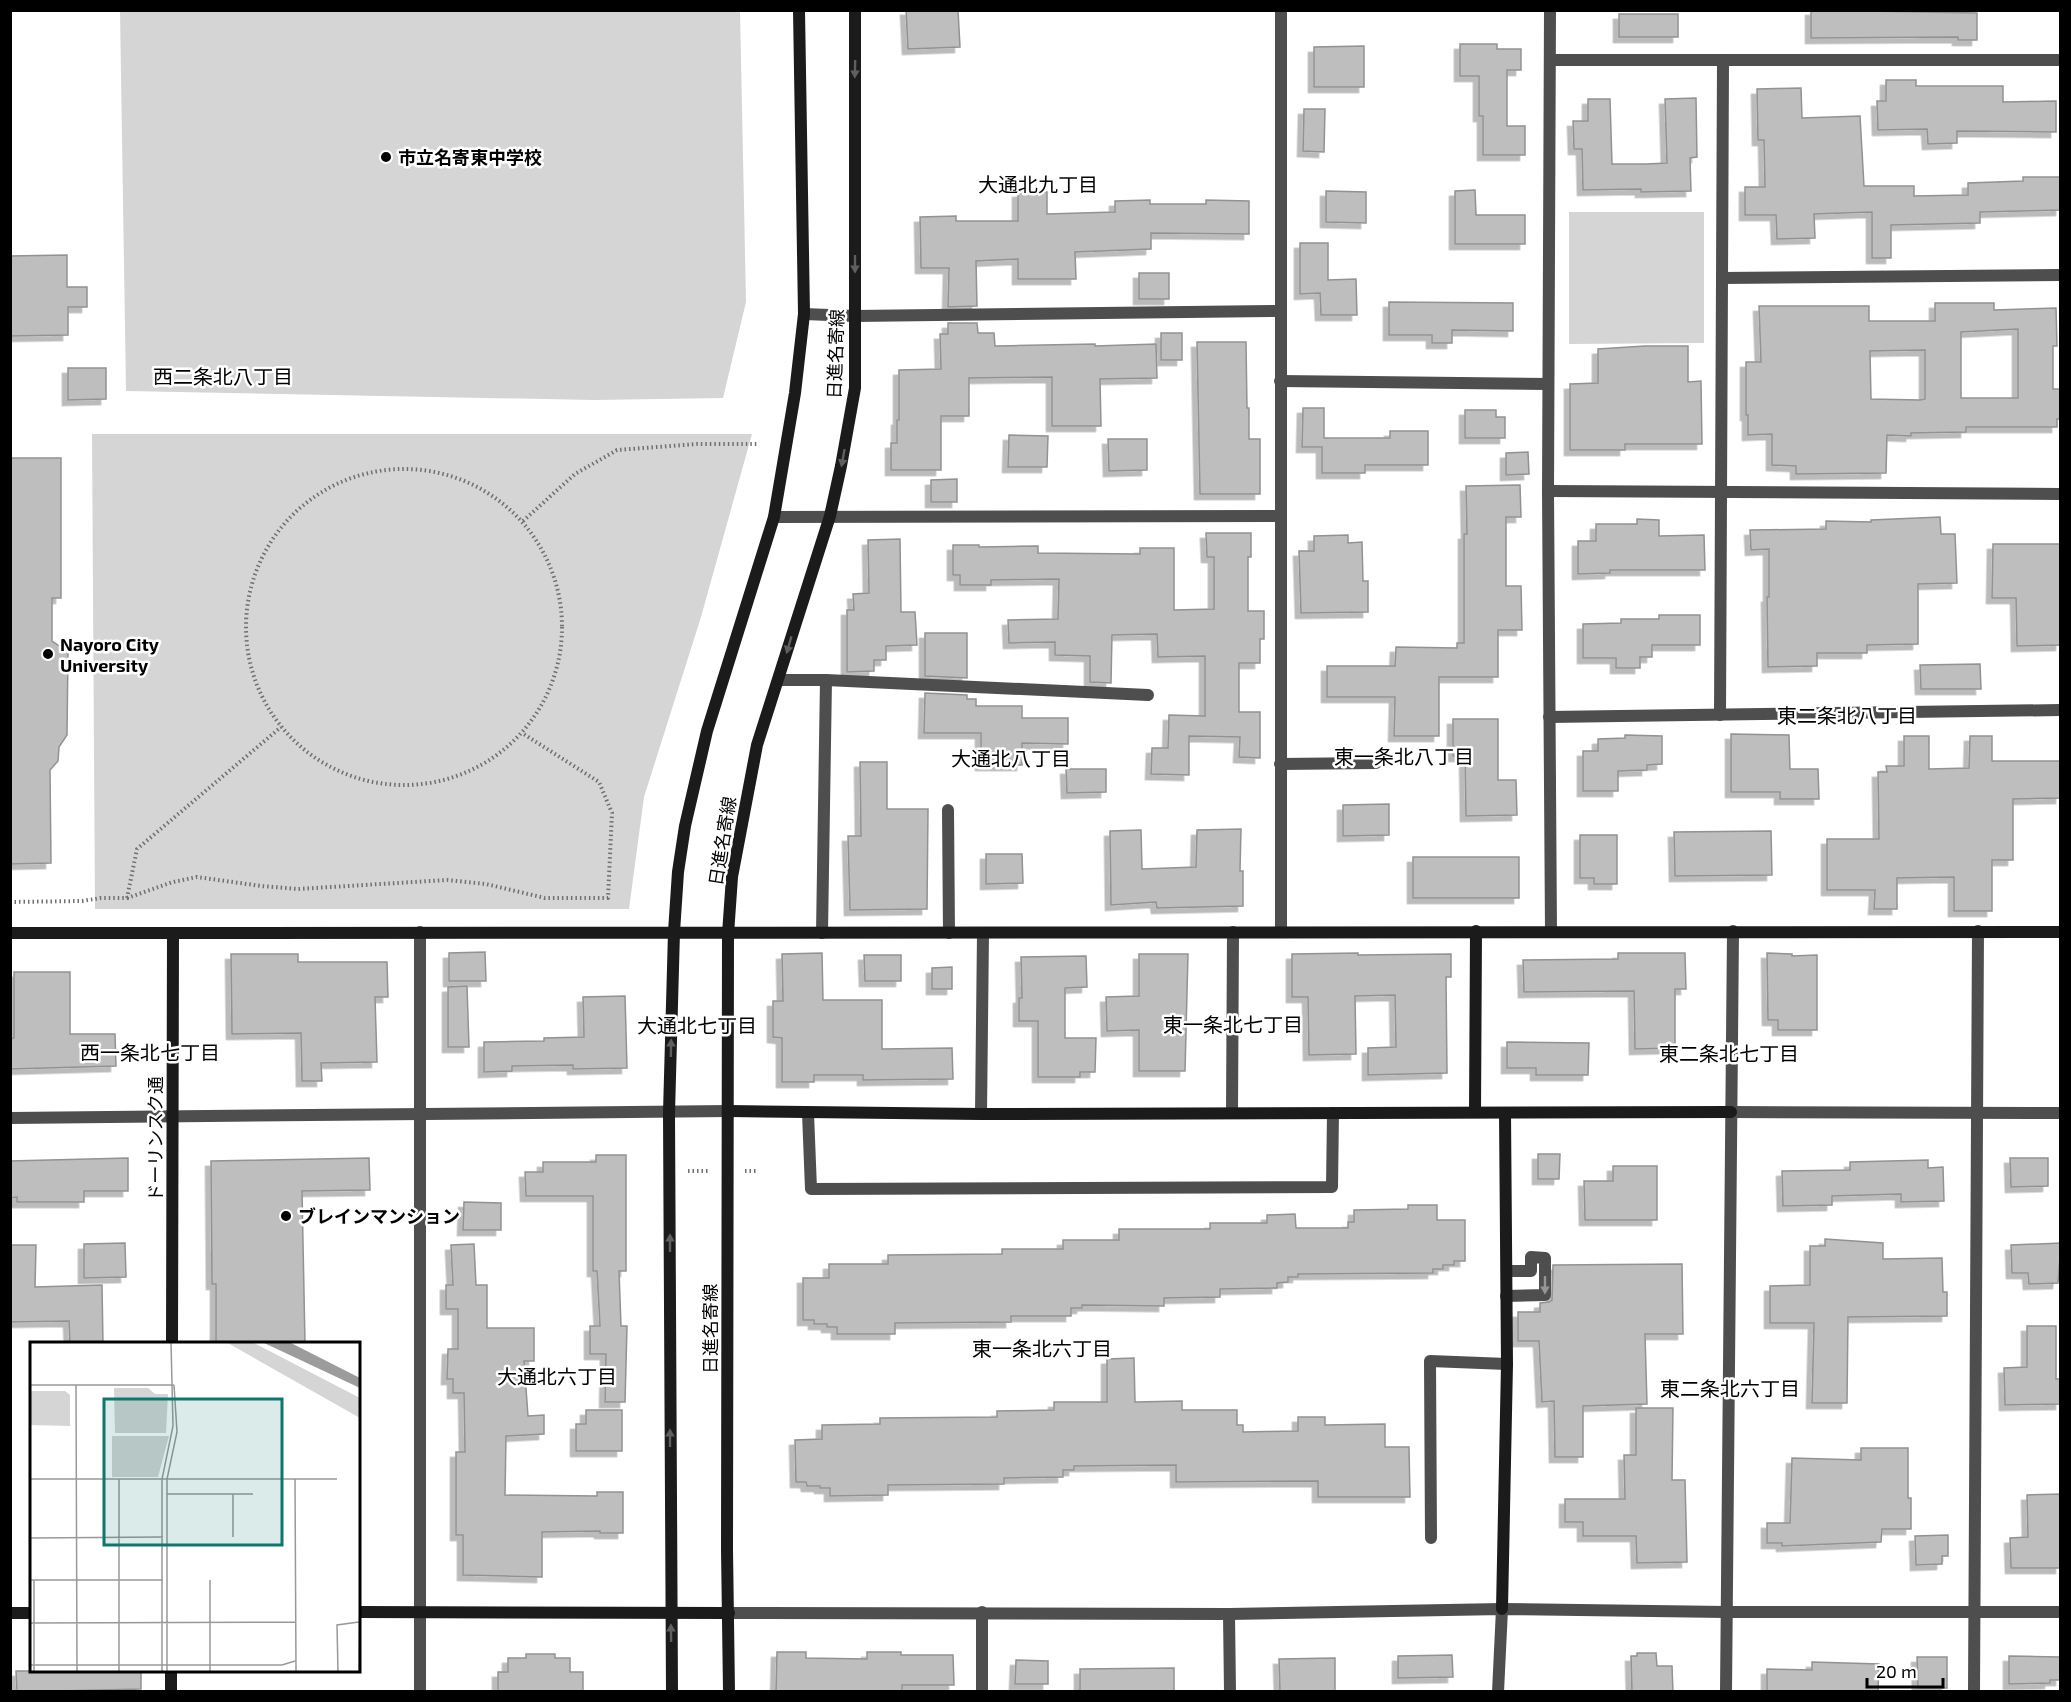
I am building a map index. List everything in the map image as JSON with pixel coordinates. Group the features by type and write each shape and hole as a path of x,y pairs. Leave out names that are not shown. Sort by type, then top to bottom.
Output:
{"street":[{"name":"日進名寄線","path":"672,1692 669,1113 678,872 683,838 707,731 774,517 795,393 804,314 799,10"},
{"name":"日進名寄線","path":"729,1692 727,1549 728,933 732,877 757,745 830,516 855,388 855,10"},
{"path":"1281,10 1281,932"},
{"path":"1550,10 1548,491 1551,931"},
{"path":"1551,60 2061,60"},
{"path":"1720,715 1723,61"},
{"path":"1722,278 2061,275"},
{"path":"804,314 855,316 1280,311"},
{"path":"1280,381 1548,384"},
{"path":"1548,491 2061,494"},
{"path":"774,517 1280,516"},
{"path":"779,680 826,680 1148,695"},
{"path":"822,933 826,680"},
{"path":"1549,717 2061,711"},
{"path":"1280,764 1376,763"},
{"path":"948,810 949,933"},
{"path":"1475,1112 1476,931"},
{"path":"1726,1692 1733,931"},
{"path":"1974,1692 1978,931"},
{"path":"420,932 420,1692"},
{"path":"1232,1113 1233,932"},
{"path":"10,933 2061,932"},
{"path":"981,1114 983,933"},
{"name":"ドーリンスク通","path":"172,1342 173,934"},
{"path":"10,1118 729,1111 981,1114 2061,1113"},
{"path":"808,1113 811,1189 1332,1187 1333,1113"},
{"path":"1498,1692 1507,1364 1505,1113"},
{"path":"1506,1296 1545,1295 1545,1258 1531,1257 1531,1271 1507,1271"},
{"path":"1431,1538 1430,1361 1507,1364"},
{"path":"360,1612 1230,1614 1502,1609 1725,1612 2061,1612"},
{"path":"982,1612 982,1692"},
{"path":"10,1613 30,1613"},
{"path":"1230,1614 1230,1692"},
{"path":"171,1672 171,1692"}],"path":[{"path":"523,521 575,474 617,450 697,444 757,444"},
{"path":"415,469 445,474 474,484 500,500 523,521 542,548 556,578 562,611 562,644 555,676 542,706 522,733 500,754 474,769 446,780 406,785 386,784 356,778 328,766 303,749 281,728 264,702 252,674 246,644 246,613 252,583 263,554 279,529 301,506 326,489 354,477 384,470 415,469"},
{"path":"127,898 137,849 281,728"},
{"path":"10,902 82,902 101,898 127,898 173,882 197,877 298,890 447,880 486,884 545,898 608,898 612,813 599,782 522,733"},
{"path":"670,1171 756,1171"}],"shaded area":[{"name":"市立名寄東中学校","path":"120,11 740,11 746,302 723,398 594,400 126,391"},
{"path":"1569,212 1704,212 1704,343 1569,344"},
{"path":"92,434 752,434 701,617 644,797 629,909 95,909"}],"building":[{"path":"906,10 958,10 960,47 908,49"},
{"path":"1811,10 1977,13 1977,40 1958,40 1958,37 1811,38"},
{"path":"1619,14 1678,14 1678,37 1619,37"},
{"path":"1460,44 1497,44 1497,49 1521,49 1521,70 1507,70 1507,126 1525,126 1525,155 1483,155 1483,116 1479,116 1479,76 1460,76"},
{"path":"1364,46 1364,87 1314,87 1314,47"},
{"path":"1886,80 1916,80 1916,86 2003,86 2003,102 2056,101 2056,132 1957,131 1957,143 1928,144 1927,129 1878,130 1877,101 1886,101"},
{"path":"1801,88 1802,118 1860,116 1864,186 1914,186 1914,196 1968,195 1968,183 2023,181 2023,177 2061,177 2061,210 1980,212 1980,223 1891,225 1891,258 1872,258 1872,212 1814,214 1815,238 1777,239 1776,215 1745,215 1745,187 1765,187 1764,140 1758,140 1757,89"},
{"path":"1696,98 1697,157 1690,158 1691,191 1583,190 1582,149 1574,149 1573,121 1588,121 1588,99 1610,99 1612,164 1646,164 1667,163 1665,99"},
{"path":"1304,109 1325,109 1324,152 1303,151"},
{"path":"1475,190 1476,215 1525,215 1525,244 1455,244 1455,191"},
{"path":"1326,191 1366,192 1366,223 1326,222"},
{"path":"1018,192 1047,192 1047,214 1115,212 1115,201 1150,200 1150,204 1206,204 1206,200 1249,201 1249,234 1151,233 1151,249 1075,252 1076,279 1018,279 1018,259 976,261 977,306 948,307 949,268 921,268 920,217 956,216 956,221 1018,221"},
{"path":"1300,243 1328,243 1328,280 1356,279 1357,315 1321,315 1320,293 1300,294"},
{"path":"67,255 67,287 87,287 87,307 68,307 68,335 10,336 10,256"},
{"path":"1139,273 1169,273 1169,299 1139,299"},
{"path":"1389,302 1513,303 1513,331 1452,330 1452,343 1432,343 1432,335 1389,335"},
{"path":"1935,303 1994,303 1994,310 2056,308 2057,346 2053,346 2053,389 2061,389 2061,419 2057,419 2057,427 1966,427 1966,432 1911,433 1911,436 1887,435 1886,473 1796,474 1796,466 1772,465 1772,434 1748,435 1746,362 1761,362 1759,306 1869,306 1869,321 1935,321","holes":["2018,329 2018,398 1961,398 1961,332","1925,350 1925,399 1871,399 1870,351"]},
{"path":"948,323 977,323 978,333 994,333 995,346 1156,344 1157,378 1100,379 1101,426 1052,426 1052,377 969,378 969,416 941,416 941,470 891,470 891,443 897,443 897,420 899,420 899,370 941,369 940,334 948,334"},
{"path":"1161,333 1182,333 1182,360 1161,360"},
{"path":"1197,342 1246,342 1249,439 1260,439 1260,494 1200,494"},
{"path":"1688,346 1688,382 1701,381 1702,444 1625,444 1625,450 1570,450 1570,384 1598,383 1598,349"},
{"path":"68,368 106,368 106,399 68,400"},
{"path":"1303,408 1324,408 1324,438 1390,438 1390,431 1428,431 1428,465 1365,465 1365,473 1322,473 1322,447 1302,447"},
{"path":"1465,410 1496,410 1496,417 1505,417 1505,438 1465,438"},
{"path":"1009,435 1048,436 1047,467 1008,467"},
{"path":"1108,439 1147,439 1147,470 1109,471"},
{"path":"1528,452 1529,474 1506,475 1506,453"},
{"path":"10,458 61,458 61,598 52,598 52,641 68,652 67,735 59,747 58,761 50,770 51,863 10,864"},
{"path":"957,479 957,502 931,502 931,480"},
{"path":"1520,485 1521,517 1506,517 1506,586 1521,586 1522,630 1498,630 1498,677 1439,677 1439,736 1394,736 1395,697 1327,697 1327,666 1395,666 1396,647 1457,648 1457,643 1464,643 1466,486"},
{"path":"1940,517 1941,534 1955,534 1957,583 1918,584 1918,644 1867,645 1867,653 1817,653 1817,666 1768,667 1769,549 1751,550 1750,530 1826,529 1826,521 1871,522 1871,520"},
{"path":"1637,519 1659,520 1659,536 1704,535 1705,570 1610,570 1610,573 1578,574 1578,541 1596,541 1596,524 1637,524"},
{"path":"1206,533 1251,533 1251,557 1248,557 1248,611 1264,611 1264,639 1260,639 1260,663 1239,663 1239,712 1260,712 1260,758 1239,757 1240,737 1189,736 1189,775 1151,774 1152,748 1168,748 1169,715 1205,716 1205,656 1158,657 1157,634 1112,635 1111,683 1090,682 1090,656 1055,655 1055,642 1009,643 1008,620 1058,619 1059,579 991,580 991,585 960,585 960,575 953,575 953,545 1038,546 1038,553 1140,554 1140,548 1174,548 1174,610 1214,609 1214,557 1207,557"},
{"path":"1348,535 1348,543 1362,542 1363,581 1368,581 1368,612 1301,613 1299,551 1314,551 1314,536"},
{"path":"900,539 901,612 915,612 917,645 886,646 886,660 874,660 874,671 847,672 847,610 854,610 853,594 869,593 868,540"},
{"path":"1993,544 2060,544 2061,645 2017,646 2016,598 1992,598"},
{"path":"1659,615 1700,615 1700,645 1652,645 1652,657 1640,657 1640,668 1616,668 1616,658 1583,658 1583,624 1621,623 1621,619 1659,619"},
{"path":"925,633 967,633 967,678 925,676"},
{"path":"1980,664 1981,689 1921,689 1920,665"},
{"path":"925,693 967,695 967,699 976,699 976,706 1022,706 1022,718 1068,718 1068,744 1022,743 1022,765 981,765 981,733 924,733"},
{"path":"1453,719 1498,719 1498,780 1516,780 1517,815 1466,816 1465,756 1453,756"},
{"path":"1731,734 1789,735 1790,769 1818,769 1819,799 1780,799 1780,792 1731,792"},
{"path":"1625,735 1662,736 1662,764 1647,765 1647,770 1618,771 1618,791 1583,791 1583,751 1598,751 1598,739 1625,738"},
{"path":"1904,736 1929,736 1929,769 1969,768 1970,736 1992,736 1992,761 2061,761 2061,798 2013,799 2013,860 1992,860 1992,911 1954,911 1954,877 1897,878 1897,909 1874,909 1875,890 1827,890 1827,839 1879,839 1878,772 1887,772 1886,766 1904,766"},
{"path":"860,762 887,762 887,809 928,809 927,909 850,910 848,836 861,836"},
{"path":"1066,769 1106,769 1106,792 1067,793"},
{"path":"1389,804 1389,835 1343,836 1343,805"},
{"path":"1241,829 1240,871 1243,871 1243,906 1157,908 1156,902 1111,905 1110,831 1141,830 1142,869 1196,867 1197,830"},
{"path":"1771,831 1772,875 1675,876 1674,832"},
{"path":"1580,835 1617,835 1617,884 1594,884 1594,878 1580,878"},
{"path":"986,854 1022,854 1023,883 986,884"},
{"path":"1413,857 1519,857 1519,898 1413,898"},
{"path":"485,952 486,981 449,981 449,953"},
{"path":"822,953 823,1000 882,1000 882,1049 952,1048 953,1079 863,1080 863,1075 814,1075 814,1082 782,1082 782,1038 773,1037 773,1001 783,1001 782,954"},
{"path":"1358,953 1358,955 1451,954 1451,977 1446,977 1447,1073 1368,1075 1368,1048 1396,1047 1395,995 1355,996 1356,1054 1309,1055 1308,997 1292,997 1292,954"},
{"path":"1618,953 1685,953 1686,989 1675,989 1675,1048 1635,1049 1634,991 1524,992 1523,960 1618,959"},
{"path":"1767,953 1792,954 1792,956 1817,955 1817,1030 1778,1030 1778,1020 1768,1020"},
{"path":"231,954 298,954 298,962 387,962 388,997 375,997 377,1062 321,1063 322,1081 302,1081 301,1033 232,1034"},
{"path":"1139,954 1188,954 1185,1071 1139,1071 1139,1030 1107,1031 1106,997 1139,996"},
{"path":"864,955 901,955 901,981 865,981"},
{"path":"1086,956 1087,987 1065,988 1065,1038 1096,1038 1095,1072 1080,1072 1080,1077 1038,1077 1038,1021 1019,1021 1019,998 1022,998 1021,957"},
{"path":"952,967 952,989 932,989 932,968"},
{"path":"14,972 70,972 70,1034 115,1034 116,1066 10,1069 10,1039 14,1038"},
{"path":"467,986 469,1047 448,1047 448,987"},
{"path":"625,996 627,1068 573,1069 573,1065 512,1066 512,1071 484,1072 484,1042 544,1041 544,1038 584,1037 583,997"},
{"path":"1507,1042 1589,1043 1588,1075 1536,1075 1536,1068 1507,1068"},
{"path":"1538,1154 1560,1154 1559,1179 1538,1179"},
{"path":"596,1155 626,1155 626,1271 619,1271 621,1326 627,1326 625,1402 605,1402 606,1354 590,1354 590,1326 600,1326 597,1271 593,1271 593,1196 526,1196 525,1172 543,1172 543,1162 596,1162"},
{"path":"128,1158 128,1191 84,1191 84,1202 17,1202 17,1197 10,1198 10,1161"},
{"path":"369,1158 370,1190 302,1191 305,1342 216,1342 216,1284 212,1284 211,1161"},
{"path":"2010,1158 2048,1158 2048,1186 2011,1187"},
{"path":"1928,1160 1928,1168 1943,1167 1944,1201 1901,1202 1901,1194 1832,1196 1832,1205 1783,1206 1782,1171 1850,1170 1850,1162"},
{"path":"1613,1166 1657,1166 1657,1220 1585,1220 1584,1181 1613,1181"},
{"path":"464,1202 501,1203 501,1230 463,1230"},
{"path":"1408,1205 1437,1205 1437,1220 1465,1220 1465,1261 1454,1261 1454,1265 1443,1265 1443,1269 1433,1269 1433,1273 1298,1274 1298,1277 1288,1277 1288,1282 1277,1283 1277,1288 1220,1289 1220,1297 1164,1298 1164,1306 1082,1305 1082,1308 1071,1308 1071,1316 1011,1316 1011,1322 895,1323 895,1334 837,1334 837,1327 814,1324 814,1320 803,1320 803,1278 829,1278 829,1264 888,1264 888,1255 1002,1254 1002,1249 1063,1249 1063,1240 1119,1240 1119,1229 1210,1229 1210,1223 1267,1223 1267,1215 1295,1214 1296,1228 1348,1228 1348,1222 1354,1222 1354,1210 1408,1209"},
{"path":"1825,1239 1883,1243 1883,1259 1942,1258 1943,1292 1947,1292 1947,1316 1848,1317 1847,1403 1812,1403 1814,1323 1770,1323 1770,1286 1810,1285 1810,1246 1825,1246"},
{"path":"125,1243 126,1277 84,1278 84,1244"},
{"path":"2061,1243 2058,1283 2029,1284 2028,1273 2012,1273 2011,1245"},
{"path":"474,1244 476,1285 487,1285 487,1328 534,1328 534,1361 524,1361 528,1416 544,1415 544,1434 506,1436 505,1495 597,1496 597,1492 623,1492 623,1533 542,1532 542,1577 463,1575 463,1535 456,1535 456,1452 465,1452 464,1393 453,1393 453,1379 447,1379 448,1349 458,1349 458,1309 446,1309 446,1285 453,1285 451,1245"},
{"path":"10,1245 36,1245 35,1287 102,1285 103,1342 70,1342 69,1321 10,1322"},
{"path":"1682,1264 1683,1334 1645,1334 1647,1404 1583,1406 1583,1457 1555,1457 1554,1401 1542,1402 1539,1341 1518,1341 1518,1312 1540,1312 1540,1303 1552,1300 1553,1265"},
{"path":"2027,1326 2056,1326 2056,1379 2061,1379 2061,1404 2005,1405 2004,1368 2027,1367"},
{"path":"1134,1358 1135,1402 1182,1401 1182,1410 1237,1410 1237,1425 1243,1425 1243,1432 1298,1431 1298,1417 1325,1417 1325,1425 1385,1424 1385,1447 1409,1447 1410,1497 1318,1497 1318,1481 1176,1482 1176,1465 1074,1466 1074,1470 1063,1470 1063,1477 1004,1478 1004,1484 888,1485 888,1495 830,1496 830,1488 807,1486 806,1482 796,1482 795,1440 822,1439 822,1425 880,1424 880,1418 997,1417 997,1411 1054,1410 1054,1402 1107,1402 1107,1359"},
{"path":"1636,1408 1673,1408 1672,1480 1685,1480 1687,1562 1637,1563 1636,1536 1583,1536 1583,1522 1565,1522 1565,1499 1625,1499 1624,1455 1636,1455"},
{"path":"586,1410 622,1410 622,1451 576,1451 576,1424 586,1424"},
{"path":"1861,1448 1908,1448 1908,1498 1911,1498 1911,1529 1882,1529 1881,1542 1782,1546 1782,1543 1767,1543 1767,1523 1790,1523 1792,1458 1861,1460"},
{"path":"2061,1494 2061,1568 2011,1568 2010,1538 2028,1537 2027,1495"},
{"path":"1948,1535 1948,1556 1942,1556 1942,1564 1916,1565 1915,1536"},
{"path":"777,1652 806,1652 806,1658 867,1659 867,1652 901,1652 901,1655 953,1655 954,1685 902,1685 902,1692 776,1692"},
{"path":"1637,1653 1656,1653 1657,1666 1672,1666 1673,1692 1632,1692 1631,1656 1637,1656"},
{"path":"526,1654 555,1654 555,1658 570,1658 570,1672 583,1672 583,1692 498,1692 498,1672 508,1672 508,1658 526,1658"},
{"path":"1452,1655 1453,1677 1398,1678 1398,1656"},
{"path":"2009,1656 2061,1657 2061,1680 2050,1680 2050,1683 2009,1684"},
{"path":"1917,1657 1947,1657 1947,1688 1918,1688"},
{"path":"1335,1658 1335,1692 1280,1692 1279,1659"},
{"path":"1016,1660 1048,1661 1048,1684 1015,1684"},
{"path":"1812,1662 1879,1664 1878,1692 1767,1692 1767,1669 1812,1670"},
{"path":"1174,1668 1174,1692 1080,1692 1080,1669"},
{"path":"16,1671 141,1672 141,1689 17,1692"}],"place":[{"name":"市立名寄東中学校","path":"386,157"},
{"name":"Nayoro City University","path":"48,654"},
{"name":"ブレインマンション","path":"286,1216"}],"district":[{"name":"大通北九丁目","path":"1038,184"},
{"name":"西二条北八丁目","path":"223,376"},
{"name":"東二条北八丁目","path":"1847,715"},
{"name":"東一条北八丁目","path":"1404,756"},
{"name":"大通北八丁目","path":"1011,758"},
{"name":"東一条北七丁目","path":"1233,1024"},
{"name":"大通北七丁目","path":"697,1025"},
{"name":"西一条北七丁目","path":"150,1052"},
{"name":"東二条北七丁目","path":"1729,1053"},
{"name":"東一条北六丁目","path":"1042,1348"},
{"name":"大通北六丁目","path":"557,1376"},
{"name":"東二条北六丁目","path":"1730,1388"}]}
